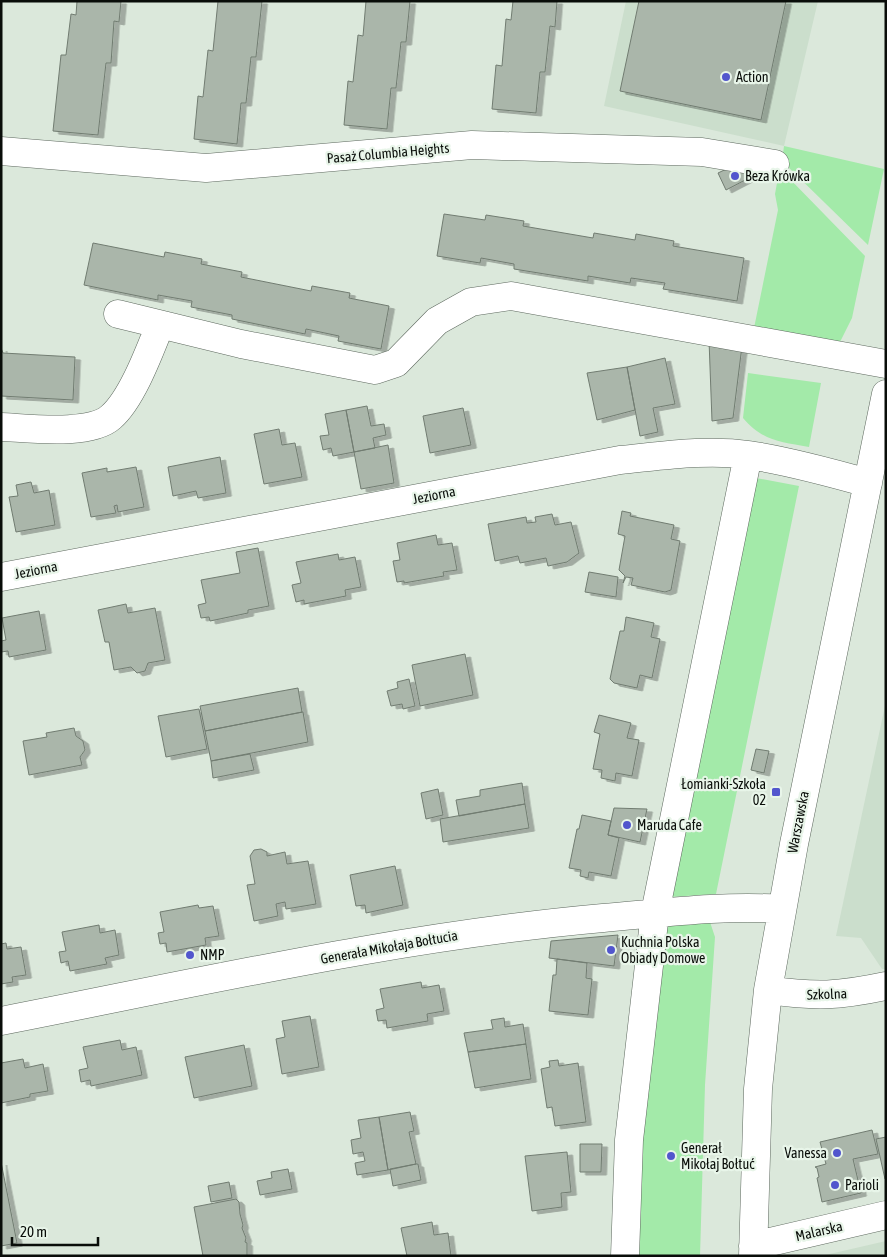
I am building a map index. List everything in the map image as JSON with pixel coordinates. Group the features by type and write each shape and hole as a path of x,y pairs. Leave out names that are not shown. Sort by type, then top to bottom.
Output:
{"street":[{"name":"Pasaż Columbia Heights","path":"1,151 206,168 472,144 702,152 775,164"},
{"path":"118,314 241,344 375,370 396,363 437,322 471,302 511,296 886,364"},
{"path":"1,427 70,430 101,422 111,417 140,373 160,325"},
{"name":"Warszawska","path":"753,1251 758,1089 768,990 781,909 868,483 880,448 886,394"},
{"name":"Jeziorna","path":"1,577 620,460 682,454 748,455 793,463 868,483"},
{"path":"625,1256 629,1140 655,913 748,455"},
{"name":"Generała Mikołaja Bołtucia","path":"1,1021 379,948 532,924 744,906 781,909"},
{"name":"Szkolna","path":"768,990 813,996 848,994 886,986"},
{"name":"Malarska","path":"753,1251 886,1215"}],"shaded area":[{"path":"626,1 818,1 784,146 604,106"},
{"path":"886,701 886,969 882,969 861,938 836,936"},
{"path":"886,1241 886,1256 821,1256"}],"green space":[{"path":"784,146 884,169 868,245 782,161"},
{"path":"779,172 785,174 865,256 852,318 839,344 753,333 778,210 775,194"},
{"path":"748,373 821,383 809,447 781,442 765,436 750,426 743,418"},
{"path":"756,478 799,486 716,894 670,897"},
{"path":"710,922 715,937 705,1085 700,1256 635,1256 637,1148 665,926"}],"building":[{"path":"77,1 121,1 119,22 114,21 111,63 106,63 98,135 53,131 61,55 66,55 71,14 76,15"},
{"path":"218,1 262,1 256,57 251,57 246,103 241,103 237,144 194,139 198,96 203,97 208,50 213,51"},
{"path":"366,1 410,1 406,42 401,42 396,88 391,88 387,129 344,125 348,81 353,82 358,35 363,36"},
{"path":"513,1 557,1 555,27 550,26 545,72 540,72 536,113 492,109 496,65 502,66 506,19 511,20"},
{"path":"639,1 786,1 761,120 620,91"},
{"path":"741,162 749,178 726,190 718,173"},
{"path":"444,214 485,220 486,215 524,221 523,226 593,238 594,233 635,240 636,234 674,241 673,246 744,258 737,301 663,289 665,283 631,278 630,283 588,276 588,281 514,269 514,264 481,258 480,263 437,256"},
{"path":"93,243 164,257 165,252 202,259 201,264 242,272 241,277 311,291 312,286 350,293 349,298 389,306 381,349 338,341 339,336 306,329 305,334 232,319 232,315 191,307 192,301 158,295 158,300 84,285"},
{"path":"709,340 742,346 733,418 712,421"},
{"path":"1,348 3,353 75,357 73,400 1,396"},
{"path":"665,358 675,404 653,408 658,432 640,436 627,367"},
{"path":"627,367 635,410 597,420 587,373"},
{"path":"367,406 371,426 384,424 386,435 373,438 375,448 354,452 346,410"},
{"path":"463,408 471,445 430,453 423,416"},
{"path":"346,410 354,452 333,456 331,448 323,450 320,436 329,435 325,414"},
{"path":"279,429 282,445 295,443 302,477 264,484 254,434"},
{"path":"388,445 394,483 361,489 354,452"},
{"path":"220,457 226,493 198,498 196,491 173,496 168,467"},
{"path":"136,467 144,507 118,512 117,505 114,506 116,513 91,517 82,473 107,468 107,472"},
{"path":"31,482 34,493 49,490 55,525 16,532 9,497 18,496 16,485"},
{"path":"622,511 631,513 630,516 674,525 671,539 680,541 671,590 665,592 631,585 633,578 626,577 623,583 625,576 619,570 625,536 618,534"},
{"path":"552,514 555,525 571,522 579,553 567,562 548,566 546,558 520,563 518,556 495,561 488,524 526,517 527,523 536,522 535,517"},
{"path":"436,535 438,545 452,543 457,570 443,572 444,576 404,583 404,581 397,582 393,561 400,560 397,543"},
{"path":"258,548 269,606 248,610 248,613 210,621 209,617 201,618 198,605 206,603 201,580 240,573 236,552"},
{"path":"338,554 339,560 355,557 361,587 345,590 346,596 304,604 304,600 296,602 292,585 301,583 296,562"},
{"path":"589,572 618,577 616,597 585,592"},
{"path":"126,604 128,613 155,608 165,660 148,663 145,671 137,673 131,667 114,670 109,642 105,642 98,610"},
{"path":"39,611 46,650 9,657 8,651 1,652 1,641 6,640 2,618"},
{"path":"626,617 654,623 651,637 660,639 652,678 640,675 637,688 614,683 610,679 620,631 624,631"},
{"path":"465,654 473,695 420,706 412,665"},
{"path":"409,679 415,706 403,709 402,704 391,706 387,691 398,688 397,682"},
{"path":"298,688 302,712 205,731 200,706"},
{"path":"199,709 207,749 166,757 158,716"},
{"path":"303,712 308,742 211,761 205,731"},
{"path":"599,715 631,723 627,738 639,740 632,776 616,773 615,781 601,778 602,770 593,769 600,734 594,732"},
{"path":"74,728 76,736 83,741 85,750 80,757 82,765 29,775 23,741 47,737 46,733"},
{"path":"756,749 769,751 764,773 751,770"},
{"path":"250,754 254,770 213,778 211,761"},
{"path":"522,783 525,804 459,816 456,800 480,796 480,790"},
{"path":"438,789 443,815 426,819 421,793"},
{"path":"525,804 529,828 443,842 440,819"},
{"name":"Maruda Cafe","path":"614,808 647,809 640,842 608,835"},
{"path":"582,815 611,821 608,835 619,838 611,876 589,872 588,878 580,876 581,870 569,868 577,829 579,829"},
{"path":"261,849 267,852 267,856 285,852 287,864 308,861 316,904 286,909 285,902 276,904 278,916 254,921 247,885 255,884 250,856 254,850"},
{"path":"395,866 403,905 366,913 365,905 356,906 350,875"},
{"path":"198,905 199,908 213,906 219,936 205,938 206,945 167,952 166,943 160,944 158,933 164,932 160,912"},
{"path":"99,925 100,933 115,930 119,955 105,958 107,964 70,971 68,961 61,963 59,952 66,951 62,932"},
{"path":"618,935 614,966 549,958 551,941"},
{"path":"6,943 7,949 21,947 26,975 12,977 13,982 1,984 1,944"},
{"path":"557,959 587,963 586,978 592,979 588,1015 549,1011 553,975 556,975"},
{"path":"421,982 422,988 439,985 444,1011 427,1014 428,1021 387,1028 386,1020 378,1021 376,1010 384,1008 380,989"},
{"path":"310,1016 319,1067 282,1074 276,1039 285,1037 282,1021"},
{"path":"504,1018 505,1027 523,1024 526,1044 468,1052 464,1033 493,1029 491,1020"},
{"path":"120,1040 122,1050 136,1047 142,1075 91,1086 90,1080 81,1082 79,1070 88,1068 83,1047"},
{"path":"526,1044 531,1079 475,1088 468,1052"},
{"path":"244,1045 252,1086 194,1098 185,1057"},
{"path":"23,1059 25,1068 43,1064 48,1091 30,1094 30,1097 1,1103 1,1063"},
{"path":"558,1060 559,1066 578,1063 586,1122 555,1126 552,1107 547,1108 541,1069 550,1067 549,1061"},
{"path":"410,1112 414,1131 409,1132 416,1164 388,1170 379,1117"},
{"path":"379,1117 388,1170 357,1175 355,1163 365,1161 363,1152 353,1154 351,1140 361,1138 358,1120"},
{"path":"872,1130 878,1154 853,1159 861,1193 822,1202 817,1178 819,1177 815,1167 826,1164 820,1142"},
{"path":"886,1137 886,1179 885,1179 876,1139"},
{"path":"580,1144 602,1144 601,1172 580,1172"},
{"path":"567,1152 571,1192 561,1193 562,1207 532,1211 525,1156"},
{"path":"1,1162 17,1243 1,1246"},
{"path":"418,1164 421,1180 393,1186 390,1169"},
{"path":"288,1169 292,1189 260,1195 257,1181 272,1178 271,1172"},
{"path":"229,1182 232,1198 211,1202 208,1186"},
{"path":"236,1199 239,1202 242,1228 246,1238 245,1242 247,1243 247,1256 203,1256 194,1207"},
{"path":"432,1222 434,1235 448,1233 451,1256 407,1256 401,1228"}],"place":[{"name":"Action","path":"726,77"},
{"name":"Beza Krówka","path":"735,176"},
{"name":"Łomianki-Szkoła 02","path":"776,792"},
{"name":"Maruda Cafe","path":"627,825"},
{"name":"Kuchnia Polska Obiady Domowe","path":"611,950"},
{"name":"NMP","path":"190,955"},
{"name":"Vanessa","path":"837,1153"},
{"name":"Generał Mikołaj Bołtuć","path":"671,1156"},
{"name":"Parioli","path":"835,1185"}]}
